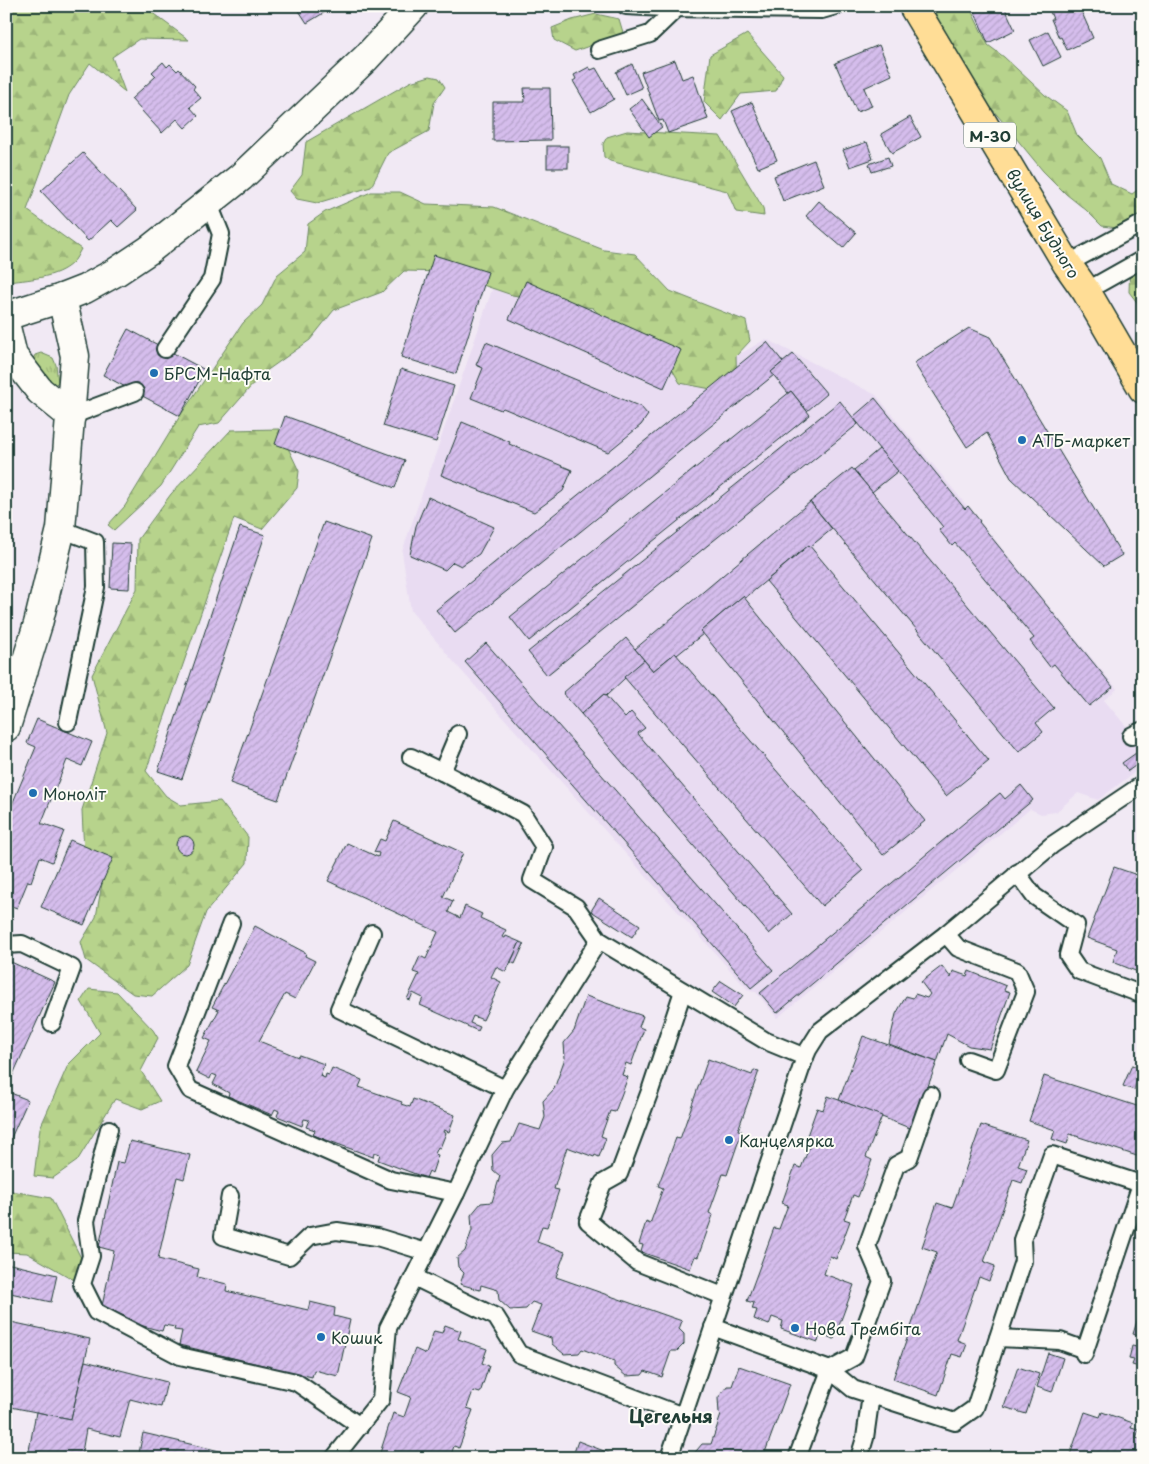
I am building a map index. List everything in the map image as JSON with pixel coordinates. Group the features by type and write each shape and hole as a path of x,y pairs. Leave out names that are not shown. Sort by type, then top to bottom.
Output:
{"highway":[{"name":"вулиця Будного","path":"914,6 1143,389"}],"street":[{"path":"6,316 62,298 116,272 149,250 241,177 366,58 414,6"},
{"path":"6,727 38,624 62,529 75,356 62,298"},
{"path":"6,326 13,356 40,391 70,416"}],"lane":[{"path":"626,6 822,10 836,6"},
{"path":"599,50 650,34 677,8"},
{"path":"165,349 212,278 221,234 209,204"},
{"path":"1067,264 1143,223"},
{"path":"1086,291 1143,259"},
{"path":"70,416 135,392"},
{"path":"62,529 95,542 96,587 68,722"},
{"path":"442,772 458,734"},
{"path":"411,757 523,814 544,847 532,880 576,907 599,940 766,1041 805,1057"},
{"path":"668,1458 805,1057 820,1031 946,934 1052,845 1143,784"},
{"path":"1017,873 1034,896 1076,925 1068,955 1079,971 1143,995"},
{"path":"230,923 176,1066 190,1090 391,1180 456,1193"},
{"path":"372,933 339,1009 505,1089"},
{"path":"946,934 958,948 1017,971 1026,992 996,1070 968,1060"},
{"path":"334,1458 381,1399 388,1328 456,1193 505,1089 599,940"},
{"path":"6,946 22,944 72,968 52,1023"},
{"path":"683,991 650,1091 619,1174 603,1183 588,1221 637,1262 723,1296"},
{"path":"797,1458 830,1370 854,1357 882,1281 867,1246 896,1165 909,1158 931,1095"},
{"path":"109,1129 86,1221 91,1256 82,1284 96,1312 180,1356 296,1382 360,1426"},
{"path":"713,1327 830,1370 853,1389 955,1422 975,1408 1023,1261 1022,1240 1052,1155 1141,1184 1084,1352 1060,1341 998,1338"},
{"path":"230,1196 223,1236 288,1256 310,1236 337,1231 377,1237 426,1252"},
{"path":"414,1277 496,1317 519,1354 682,1416"},
{"path":"859,1458 865,1438 871,1395"}],"shaded area":[{"path":"496,278 726,362 766,339 876,395 1117,689 1104,700 1126,726 1143,757 1143,766 1098,800 1078,793 1056,812 1041,814 1030,809 777,1018 756,992 749,991 459,668 411,611 402,552"}],"green space":[{"path":"6,6 143,6 189,40 139,39 112,57 125,92 90,63 69,95 27,210 81,249 73,262 58,272 41,277 6,282"},
{"path":"933,6 969,6 988,45 1004,57 1045,95 1067,111 1077,135 1100,158 1111,184 1132,194 1143,186 1143,215 1125,229 1102,226 1066,194 1043,171 970,82 955,50 945,38"},
{"path":"596,14 619,19 625,39 598,43 575,51 554,40 552,28 572,20"},
{"path":"747,34 783,75 776,91 741,94 722,120 704,102 710,55"},
{"path":"430,76 439,78 445,87 434,103 429,131 388,153 371,187 317,203 297,199 290,191 302,175 306,142 410,82"},
{"path":"627,131 720,136 763,208 764,216 736,212 727,191 610,161 604,157 603,144 607,137"},
{"path":"371,192 400,192 426,204 494,207 604,250 635,254 670,291 746,321 750,341 736,356 737,394 680,383 660,348 624,342 593,308 512,295 445,272 404,271 382,292 334,310 310,340 262,374 219,423 198,427 161,486 114,530 108,525 125,506 180,416 243,323 262,305 277,275 305,252 308,224 325,212"},
{"path":"1143,248 1143,310 1129,292 1130,262"},
{"path":"41,353 53,358 56,365 58,382 52,388 32,361 35,355"},
{"path":"279,429 299,471 297,488 262,529 234,518 146,771 166,796 181,805 220,801 248,837 247,863 206,912 187,965 152,996 133,994 86,960 81,942 96,917 103,878 84,853 82,810 107,733 92,675 137,589 138,539 171,494 231,430"},
{"path":"89,989 117,992 153,1030 158,1038 141,1071 160,1101 142,1109 115,1099 77,1161 53,1178 34,1176 40,1128 68,1065 100,1033 81,1001"},
{"path":"6,1190 51,1198 85,1266 76,1281 27,1253 6,1252"}],"building":[{"path":"296,6 328,6 330,9 307,23"},
{"path":"972,6 1004,6 1015,30 988,43"},
{"path":"1056,6 1079,6 1093,38 1067,50 1061,37 1059,38 1051,19 1053,19 1049,9"},
{"path":"1048,31 1061,57 1043,66 1030,40"},
{"path":"879,45 892,75 864,88 872,106 857,112 835,63"},
{"path":"675,60 682,79 693,75 708,119 668,133 663,120 659,121 641,72"},
{"path":"163,62 167,67 170,64 177,71 179,69 195,86 193,89 201,98 190,107 198,116 185,128 177,119 162,133 131,99 156,76 152,72"},
{"path":"632,64 642,88 626,95 616,72"},
{"path":"589,67 591,70 596,68 614,99 591,112 573,81 576,79 574,75"},
{"path":"524,88 550,88 551,140 493,141 493,102 525,102"},
{"path":"642,99 662,127 649,137 629,109"},
{"path":"752,102 777,160 758,168 732,111"},
{"path":"910,117 921,137 892,153 881,134"},
{"path":"867,142 873,159 850,167 843,150"},
{"path":"547,146 568,146 568,168 547,168"},
{"path":"83,153 137,210 118,227 111,220 88,241 41,191"},
{"path":"888,157 891,166 872,172 869,164"},
{"path":"814,160 824,185 783,201 774,176"},
{"path":"819,201 856,233 843,248 806,216"},
{"path":"434,255 488,272 456,374 401,357"},
{"path":"526,281 681,350 664,388 509,319"},
{"name":"АТБ-маркет","path":"969,328 990,337 1122,555 1104,566 1011,478 987,433 967,447 914,363"},
{"name":"БРСМ-Нафта","path":"128,329 205,370 180,416 103,375"},
{"path":"486,342 641,407 648,415 641,425 608,452 503,408 501,410 471,398 483,368 476,365"},
{"path":"767,342 783,362 771,372 774,375 455,633 436,610"},
{"path":"793,354 827,394 807,411 791,391 788,393 771,372"},
{"path":"401,369 454,386 436,442 383,426"},
{"path":"791,391 810,415 529,641 510,617"},
{"path":"875,398 965,509 968,506 1113,687 1089,706 1054,664 1050,667 1030,641 1034,638 955,543 952,546 939,530 943,527 853,417"},
{"path":"840,401 858,424 547,675 528,652"},
{"path":"285,416 405,460 395,488 275,444"},
{"path":"462,422 572,470 563,491 534,512 441,475"},
{"path":"879,449 898,471 872,492 854,470"},
{"path":"852,468 1054,708 1036,723 1043,732 1019,752 810,502"},
{"path":"428,497 494,527 479,554 461,566 453,562 445,570 410,555 416,526"},
{"path":"810,502 832,529 810,547 809,545 744,599 743,596 701,631 703,634 653,671 635,649"},
{"path":"324,522 372,539 278,800 230,783"},
{"path":"240,527 265,535 182,779 158,771"},
{"path":"112,543 131,544 129,589 110,588"},
{"path":"809,545 989,761 946,796 766,581"},
{"path":"743,596 925,821 883,855 701,631"},
{"path":"626,638 644,660 606,696 604,694 581,714 563,693"},
{"path":"486,643 773,970 751,988 465,662"},
{"path":"675,653 863,871 822,906 624,677 644,660 653,671"},
{"path":"604,694 625,718 631,712 645,728 638,733 639,735 792,914 769,934 581,714"},
{"path":"37,719 92,742 82,766 67,760 41,824 64,831 52,862 40,857 31,882 28,881 17,908 6,904 6,819 36,747 27,743"},
{"path":"1136,753 1142,761 1128,771 1122,763"},
{"path":"1021,785 1033,800 777,1013 760,993 1000,793 1005,799"},
{"path":"394,821 463,853 443,897 453,901 448,912 460,918 465,906 482,914 480,918 506,930 502,937 505,938 506,936 520,942 506,972 496,967 491,977 501,982 483,1020 473,1016 470,1023 480,1027 478,1031 420,1005 423,998 413,993 410,1000 407,999 419,974 413,972 420,956 426,959 438,932 328,881 347,843 378,857 379,853 374,852 380,839 385,841"},
{"path":"185,836 191,839 194,845 191,851 185,854 179,851 176,845 179,839"},
{"path":"70,840 113,858 84,925 41,907"},
{"path":"1114,867 1143,877 1143,974 1113,962 1117,949 1087,938"},
{"path":"599,898 640,925 632,937 591,911"},
{"path":"255,926 306,953 305,956 315,961 295,999 285,994 259,1041 298,1057 299,1055 324,1064 320,1076 325,1078 326,1074 329,1075 332,1068 362,1080 359,1087 402,1102 401,1104 410,1107 413,1099 455,1115 449,1132 444,1130 443,1132 446,1133 440,1148 438,1147 435,1154 438,1155 432,1173 429,1171 426,1178 378,1160 380,1154 374,1152 373,1157 313,1135 315,1130 306,1127 309,1120 304,1119 302,1126 277,1116 279,1111 275,1109 272,1115 228,1096 229,1093 213,1084 217,1076 212,1074 210,1079 196,1072 211,1041 204,1038 219,1010 212,1007"},
{"path":"520,942 524,944 515,964 511,962"},
{"path":"11,962 55,982 6,1090 6,973"},
{"path":"942,966 951,978 953,971 967,976 969,971 1006,986 1004,990 1010,992 990,1049 969,1046 947,1034 937,1062 889,1044 896,1014 906,996 913,998 915,994 927,998 930,994 921,982"},
{"path":"721,981 743,995 734,1007 712,992"},
{"path":"586,996 643,1016 639,1027 644,1029 631,1065 626,1063 622,1075 628,1077 615,1112 610,1111 601,1136 606,1138 599,1157 567,1147 554,1189 559,1190 547,1227 542,1226 537,1242 565,1252 556,1277 682,1321 679,1329 684,1334 684,1344 677,1351 671,1351 662,1377 645,1371 642,1375 626,1376 614,1366 614,1361 582,1349 579,1353 564,1354 552,1344 551,1338 531,1331 541,1305 532,1302 526,1309 510,1310 499,1300 498,1290 481,1285 480,1290 460,1284 464,1273 458,1267 457,1258 465,1251 472,1230 471,1215 481,1203 492,1202 500,1176 493,1170 492,1155 502,1143 511,1142 519,1124 540,1130 545,1117 543,1101 554,1089 565,1058 564,1043 574,1031"},
{"path":"863,1036 937,1062 912,1129 839,1100"},
{"path":"708,1059 752,1075 754,1070 759,1071 738,1130 742,1131 727,1175 723,1174 709,1213 713,1215 698,1257 695,1256 690,1269 641,1252 643,1245 639,1244 646,1222 650,1224 663,1188 658,1186 676,1138 680,1139"},
{"path":"1132,1065 1142,1069 1134,1090 1123,1086"},
{"path":"1044,1076 1143,1108 1143,1158 1070,1134 1067,1144 1052,1139 1055,1130 1029,1121"},
{"path":"6,1091 28,1100 6,1149"},
{"path":"828,1096 882,1116 866,1157 872,1160 858,1197 853,1195 844,1219 850,1221 836,1259 830,1256 824,1274 854,1285 834,1339 820,1334 818,1342 781,1329 783,1321 772,1317 769,1325 754,1319 757,1310 752,1309 754,1303 747,1301 774,1228 779,1229 788,1205 782,1203 795,1166 801,1168 811,1143 805,1141 817,1108 823,1110"},
{"path":"981,1125 1027,1140 1018,1166 1027,1169 1022,1183 1013,1180 984,1262 995,1266 989,1281 979,1277 957,1340 967,1344 962,1357 952,1354 938,1395 893,1379 937,1252 922,1247 937,1203 952,1208"},
{"path":"130,1141 190,1155 184,1179 177,1177 158,1259 199,1269 197,1277 227,1284 226,1291 308,1310 310,1302 335,1308 334,1316 350,1320 338,1376 314,1370 312,1377 179,1345 182,1331 174,1330 175,1327 164,1325 162,1331 124,1321 125,1316 104,1311 105,1307 102,1306 114,1251 99,1247 117,1162 124,1163"},
{"path":"6,1263 57,1275 51,1302 6,1292"},
{"path":"1140,1312 1143,1313 1143,1368 1132,1365 1134,1360 1129,1359 1132,1346 1137,1347 1141,1337 1133,1334"},
{"path":"6,1321 90,1339 71,1419 6,1406"},
{"path":"445,1325 461,1331 458,1339 487,1349 482,1363 489,1366 480,1393 473,1391 467,1408 473,1410 459,1448 454,1446 450,1458 390,1458 380,1453 393,1413 404,1417 411,1397 398,1392 415,1349 426,1354 434,1331 442,1333"},
{"path":"1048,1353 1063,1358 1052,1392 1037,1387"},
{"path":"85,1361 167,1382 161,1407 130,1399 120,1437 86,1429 81,1458 28,1456 36,1412 71,1419"},
{"path":"739,1366 790,1384 763,1458 692,1458 702,1444 711,1444 721,1415 719,1413 718,1398 727,1386 732,1386"},
{"path":"1018,1367 1039,1374 1026,1414 1004,1407"},
{"path":"1085,1412 1100,1417 1102,1412 1133,1423 1131,1428 1139,1430 1136,1438 1143,1440 1143,1458 1069,1458"},
{"path":"143,1433 241,1456 240,1458 138,1458"},
{"path":"578,1441 622,1458 572,1458"},
{"path":"918,1450 924,1453 938,1458 916,1458"}],"place":[{"name":"БРСМ-Нафта","path":"154,373"},
{"name":"АТБ-маркет","path":"1022,440"},
{"name":"Моноліт","path":"33,793"},
{"name":"Канцелярка","path":"729,1140"},
{"name":"Нова Трембіта","path":"795,1328"},
{"name":"Кошик","path":"321,1337"}],"district":[{"name":"Цегельня","path":"671,1415"}]}
